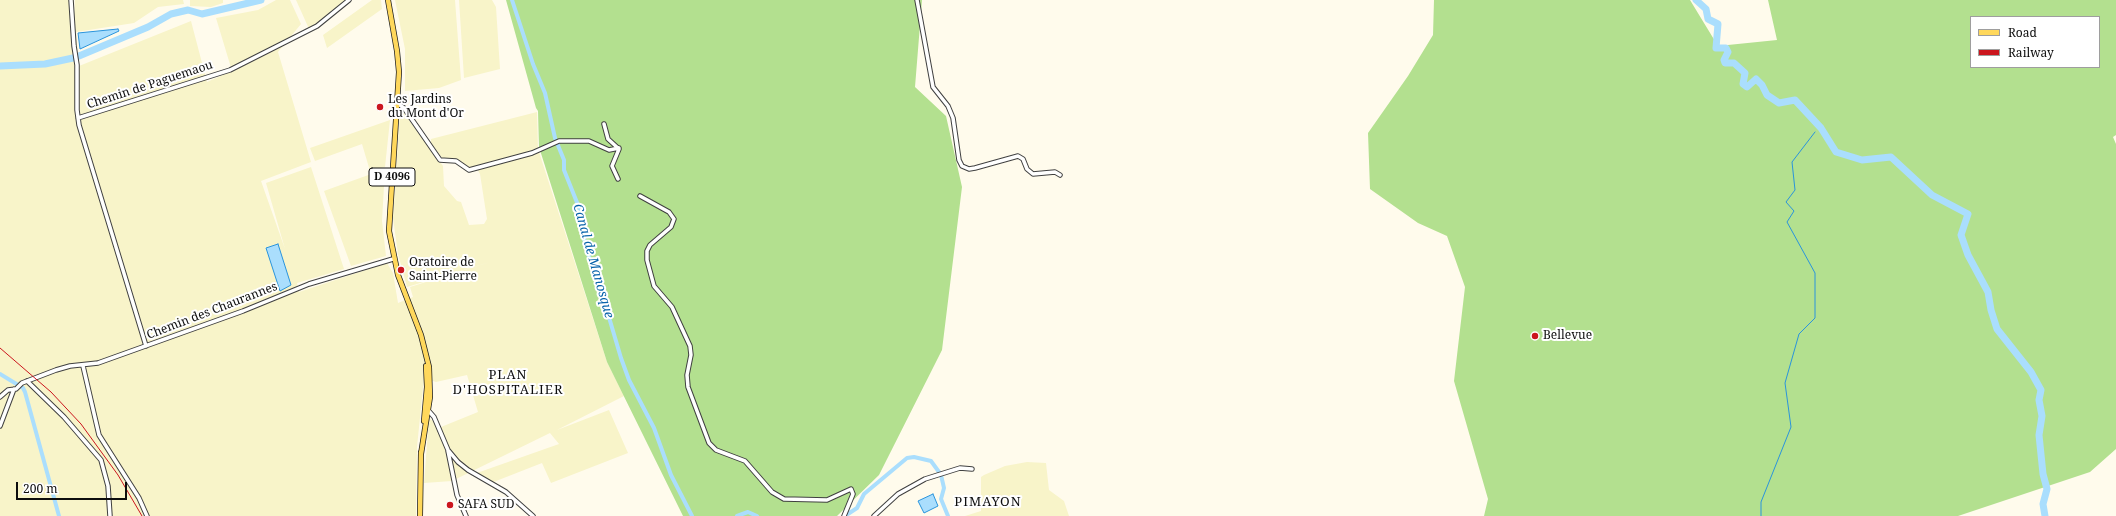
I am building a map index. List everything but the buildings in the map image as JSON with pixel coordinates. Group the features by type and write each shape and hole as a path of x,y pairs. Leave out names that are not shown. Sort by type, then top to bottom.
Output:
{"main road":[{"name":"D 4096","path":"388,0 398,62 397,103 389,214 393,259 425,350 430,374 428,411 420,454"},
{"name":"D 4096","path":"420,516 420,454 427,387 425,350"}],"street":[{"path":"71,0 74,46 77,65 78,118"},
{"name":"Chemin de Paguemaou","path":"146,346 78,118 230,70 317,26 349,0"},
{"path":"917,0 933,87 948,106 953,118 959,160 962,166 969,169 975,168 1018,156 1023,159 1027,169 1033,174 1055,172 1060,175"},
{"path":"397,103 404,108 440,160 456,161 469,170 532,153 557,142 589,141 609,150 619,148"},
{"path":"604,124 608,139 619,148"},
{"path":"618,179 612,166 619,148"},
{"path":"640,196 669,212 674,219 671,227 655,240 648,249 647,260 654,286 672,307 690,346 691,355 687,375 688,387 709,443 716,450 745,460 772,492 786,500 827,500 851,489 854,494 845,514"},
{"name":"Chemin des Chaurannes","path":"14,389 27,381 68,366 95,364 243,311 309,284 393,259"},
{"path":"83,366 99,435 139,498 147,516"},
{"path":"27,381 64,417 101,460 108,486 110,516"},
{"path":"427,387 428,411 434,417 448,450 457,495 466,516"},
{"path":"0,397 7,391 14,389"},
{"path":"0,426 14,389"},
{"path":"448,450 468,470 506,492 533,516"},
{"path":"874,516 898,494 925,480 960,468 972,468"}],"shaded area":[{"path":"0,0 74,0 75,16 75,0 183,0 184,4 158,7 134,23 76,32 79,66 191,21 207,82 232,71 216,18 258,10 276,0 290,0 301,24 278,52 311,162 261,181 285,249 266,183 311,167 344,269 297,283 299,292 387,263 393,273 398,303 413,297 410,287 490,262 407,287 398,254 393,218 400,112 403,112 443,166 444,186 457,201 461,202 469,225 484,224 487,219 480,174 476,167 468,168 457,160 443,159 431,144 431,139 537,112 538,149 607,362 624,396 557,430 609,410 628,453 551,483 542,463 491,483 474,474 559,444 550,433 452,481 424,483 429,418 441,427 478,412 467,375 436,382 424,378 417,447 416,516 0,516"},
{"path":"190,0 223,0 223,3 211,7 190,6"},
{"path":"296,0 349,0 310,31"},
{"path":"372,0 381,0 382,9 327,48 323,35"},
{"path":"395,0 455,0 461,80 439,88 405,91 405,49"},
{"path":"459,0 492,0 496,7 500,69 464,78"},
{"path":"390,120 385,167 370,171 362,144 315,161 310,148"},
{"path":"385,169 382,221 386,256 351,266 324,191"},
{"path":"1027,462 1046,463 1049,490 1064,501 1069,516 965,516 981,511 981,477 1005,466"}],"green space":[{"path":"506,0 922,0 915,87 946,116 962,187 942,350 879,475 837,516 683,516 607,362 539,147 538,111"},
{"path":"1434,0 1690,0 1718,46 1777,40 1768,0 2116,0 2116,135 2113,137 2116,144 2116,449 2090,472 1958,516 1484,516 1488,499 1454,381 1465,287 1447,236 1418,223 1370,189 1368,133 1408,76 1433,35"}],"water":[{"path":"118,29 119,31 80,49 78,33"},
{"path":"278,244 291,285 280,291 266,248"},
{"path":"933,494 938,506 924,513 918,501"}],"waterway":[{"path":"79,56 148,27 171,14 188,10 202,14 261,0"},
{"name":"Canal de Manosque","path":"512,0 533,64 545,93 555,138 564,160 564,170 580,210 582,231 591,264 605,294 608,314 621,358 629,380 654,428 671,475 692,516"},
{"path":"1696,0 1706,9 1708,19 1718,24 1716,48 1726,48 1728,52 1724,60 1725,63 1734,63 1745,73 1743,84 1747,87 1756,79 1762,85 1767,95 1779,103 1795,100 1821,128 1836,152 1862,160 1891,157 1932,195 1968,214 1961,235 1968,255 1988,292 1991,310 1997,329 2031,372 2041,390 2039,400 2042,416 2039,435 2043,474 2047,489 2043,504 2045,516"},
{"path":"0,66 45,64 73,58"},
{"path":"1761,516 1761,502 1791,427 1785,383 1799,334 1815,318 1815,273 1787,222 1794,211 1786,202 1795,190 1792,162 1815,132"},
{"path":"0,374 23,388 25,392 59,516"},
{"name":"Canal de Manosque","path":"845,516 857,508 864,494 907,458 914,457 931,461 939,472"},
{"name":"Canal de Manosque","path":"941,475 944,488 941,499 948,516"},
{"name":"Canal de Manosque","path":"737,516 748,512 757,516"}],"railway":[{"path":"0,348 51,392 81,424 118,475 142,516"}],"place":[{"name":"Les Jardins du Mont d'Or","path":"380,107"},
{"name":"Oratoire de Saint-Pierre","path":"401,270"},
{"name":"Bellevue","path":"1535,336"},
{"name":"SAFA SUD","path":"450,505"}],"district":[{"name":"PLAN D'HOSPITALIER","path":"508,382"},
{"name":"PIMAYON","path":"988,502"}]}
